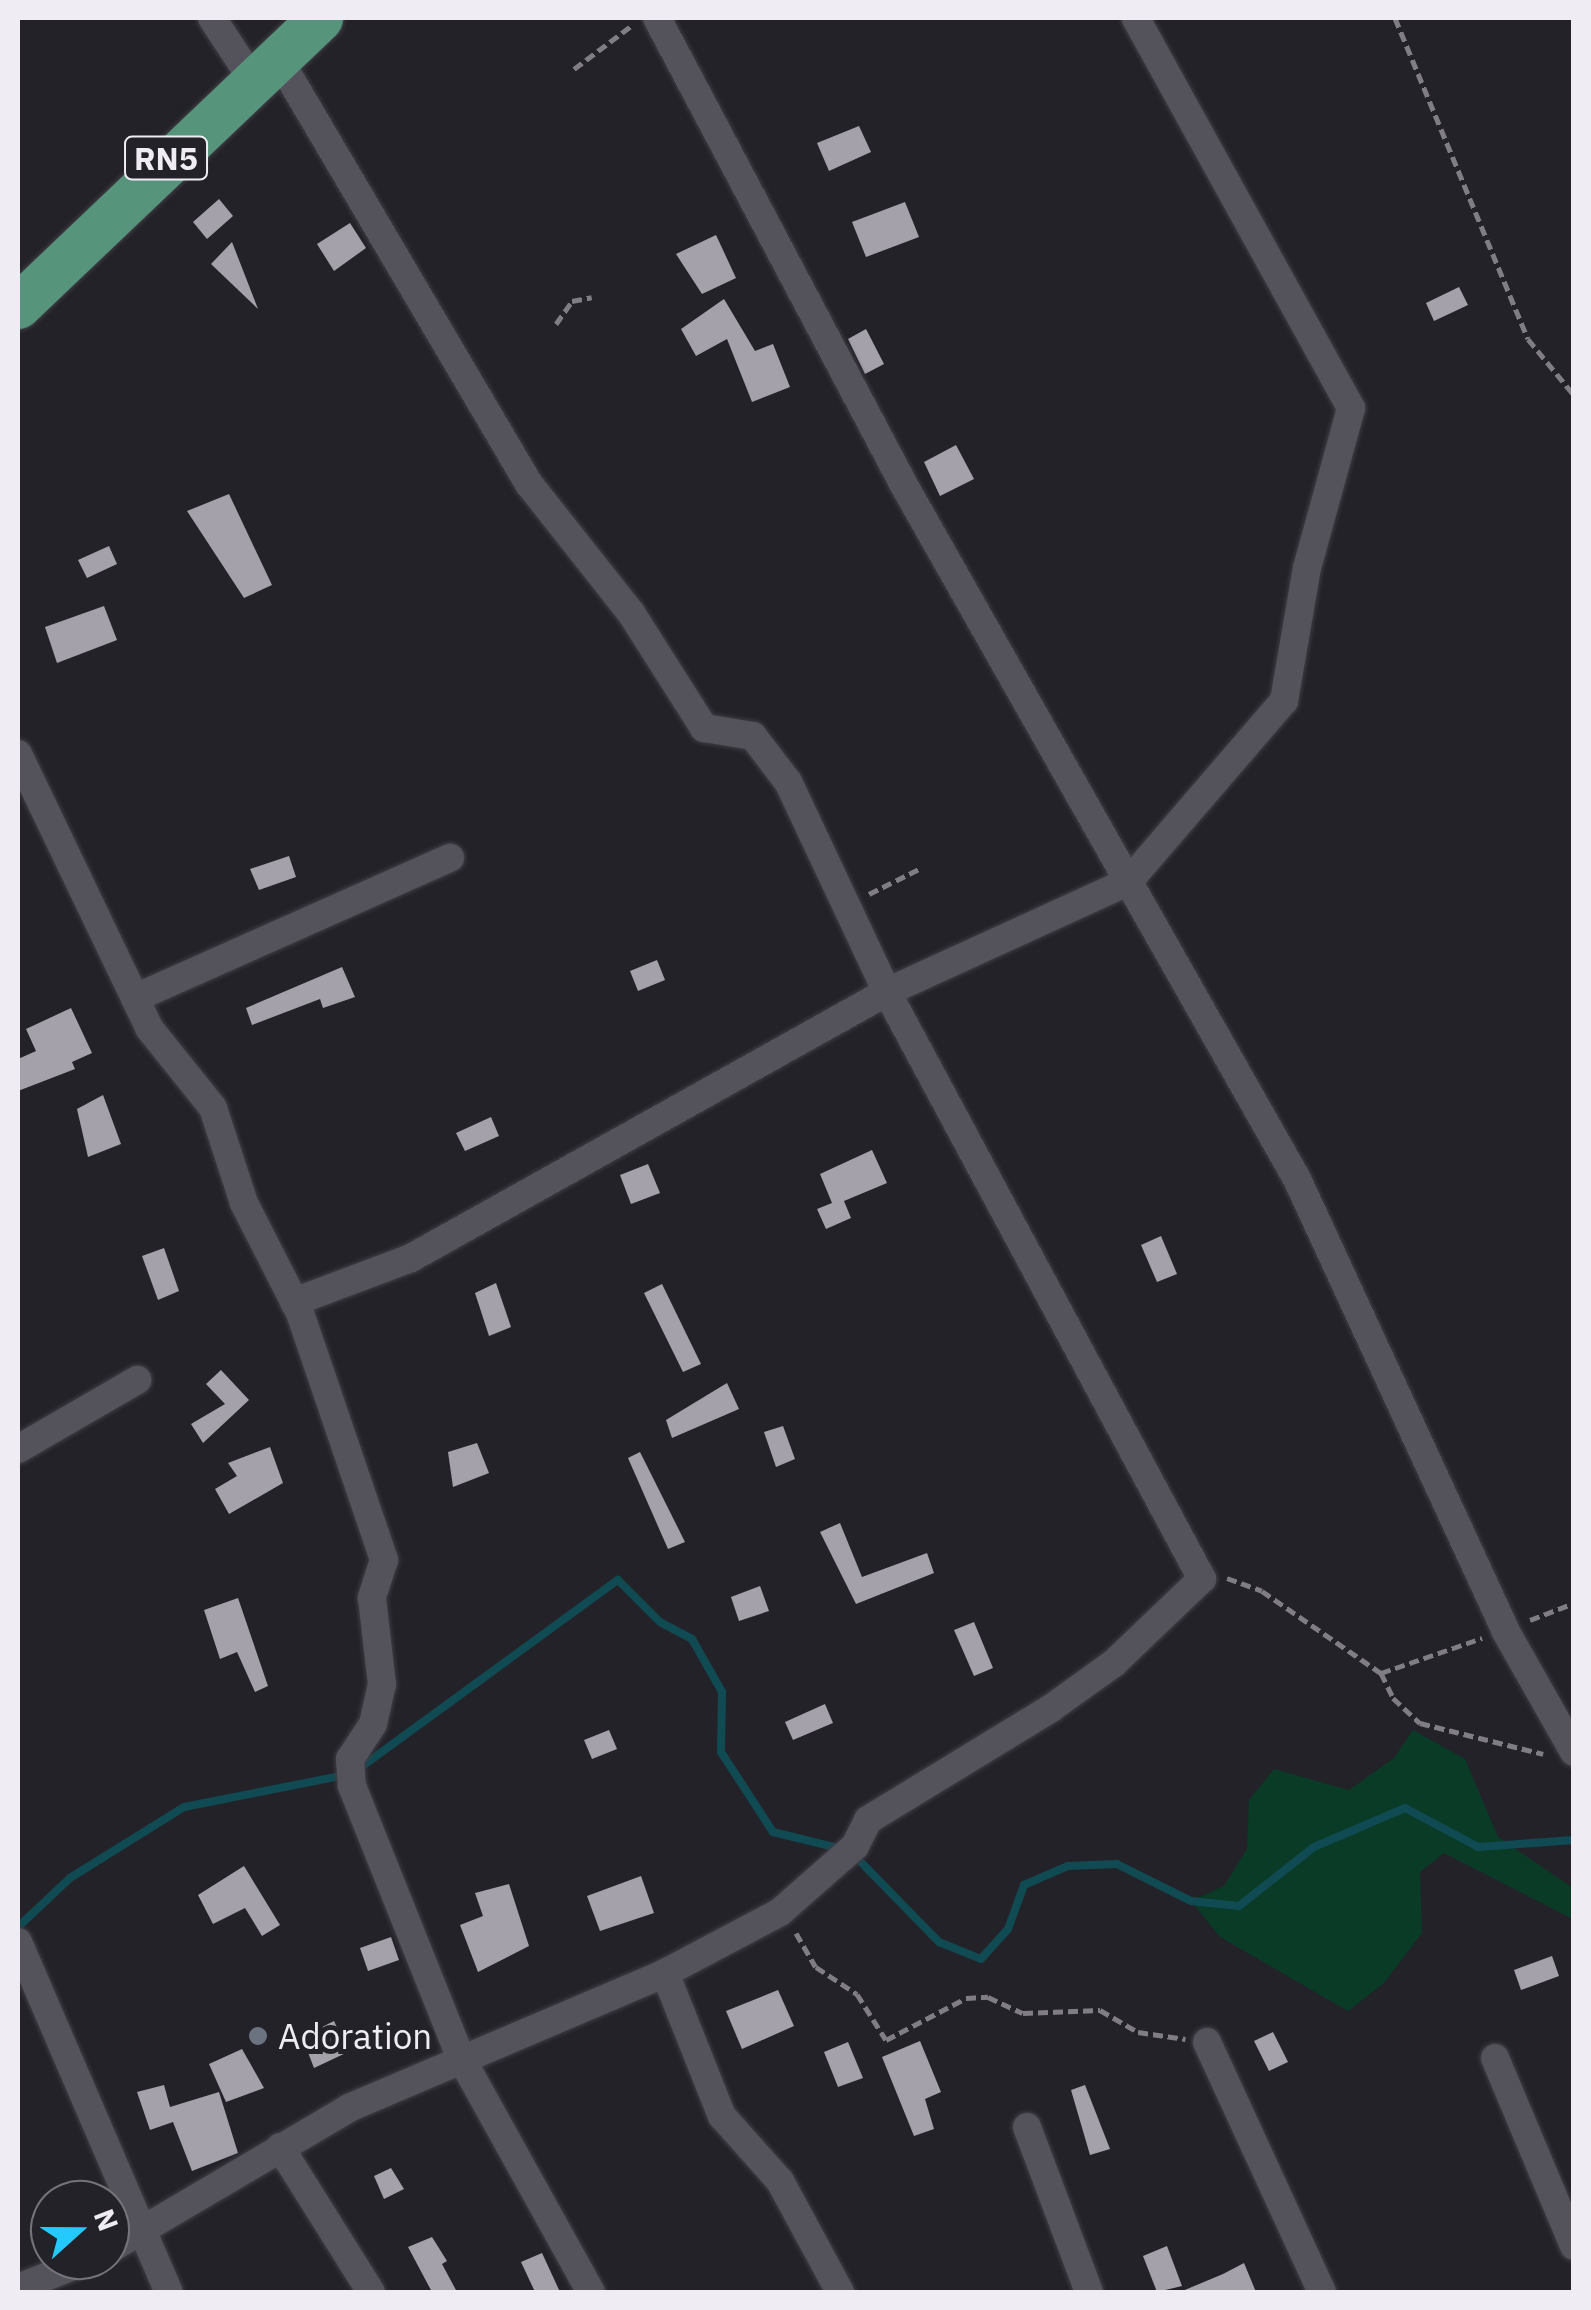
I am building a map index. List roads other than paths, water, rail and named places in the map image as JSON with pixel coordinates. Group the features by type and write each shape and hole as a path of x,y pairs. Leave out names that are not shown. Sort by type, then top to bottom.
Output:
{"highway":[{"name":"RN5","path":"18,306 320,18"}],"street":[{"path":"130,2238 280,2147 460,2056 665,1973 788,1906 855,1846 868,1820 1050,1710 1114,1663 1202,1579 887,992 850,905 763,743 704,728 630,613 528,484 264,68 212,18"},
{"path":"657,18 896,471 1298,1179 1564,1754"},
{"path":"294,1302 411,1258 887,992 1129,881 1284,702 1307,568 1351,408 1136,18"},
{"path":"18,754 135,998 213,1108 244,1203 294,1302 384,1560 372,1598 382,1684 373,1724 350,1759 352,1786 460,2056 590,2292"},
{"path":"135,998 450,858"},
{"path":"18,1449 137,1380"},
{"path":"18,1942 169,2292"},
{"path":"665,1973 722,2116 780,2181 840,2292"},
{"path":"1206,2042 1322,2292"},
{"path":"1496,2058 1574,2246"},
{"path":"1026,2127 1089,2292"},
{"path":"280,2147 371,2292"}],"waterway":[{"path":"357,1770 618,1580 660,1622 692,1639 722,1692 721,1752 773,1832 842,1849"},
{"path":"18,1927 70,1878 184,1807 345,1775"},
{"path":"854,1855 939,1942 981,1959 1008,1929 1024,1885 1068,1866 1117,1864 1191,1901 1239,1906 1314,1847 1405,1808 1478,1847 1574,1840"}],"place":[{"name":"Adoration","path":"258,2036"}]}
